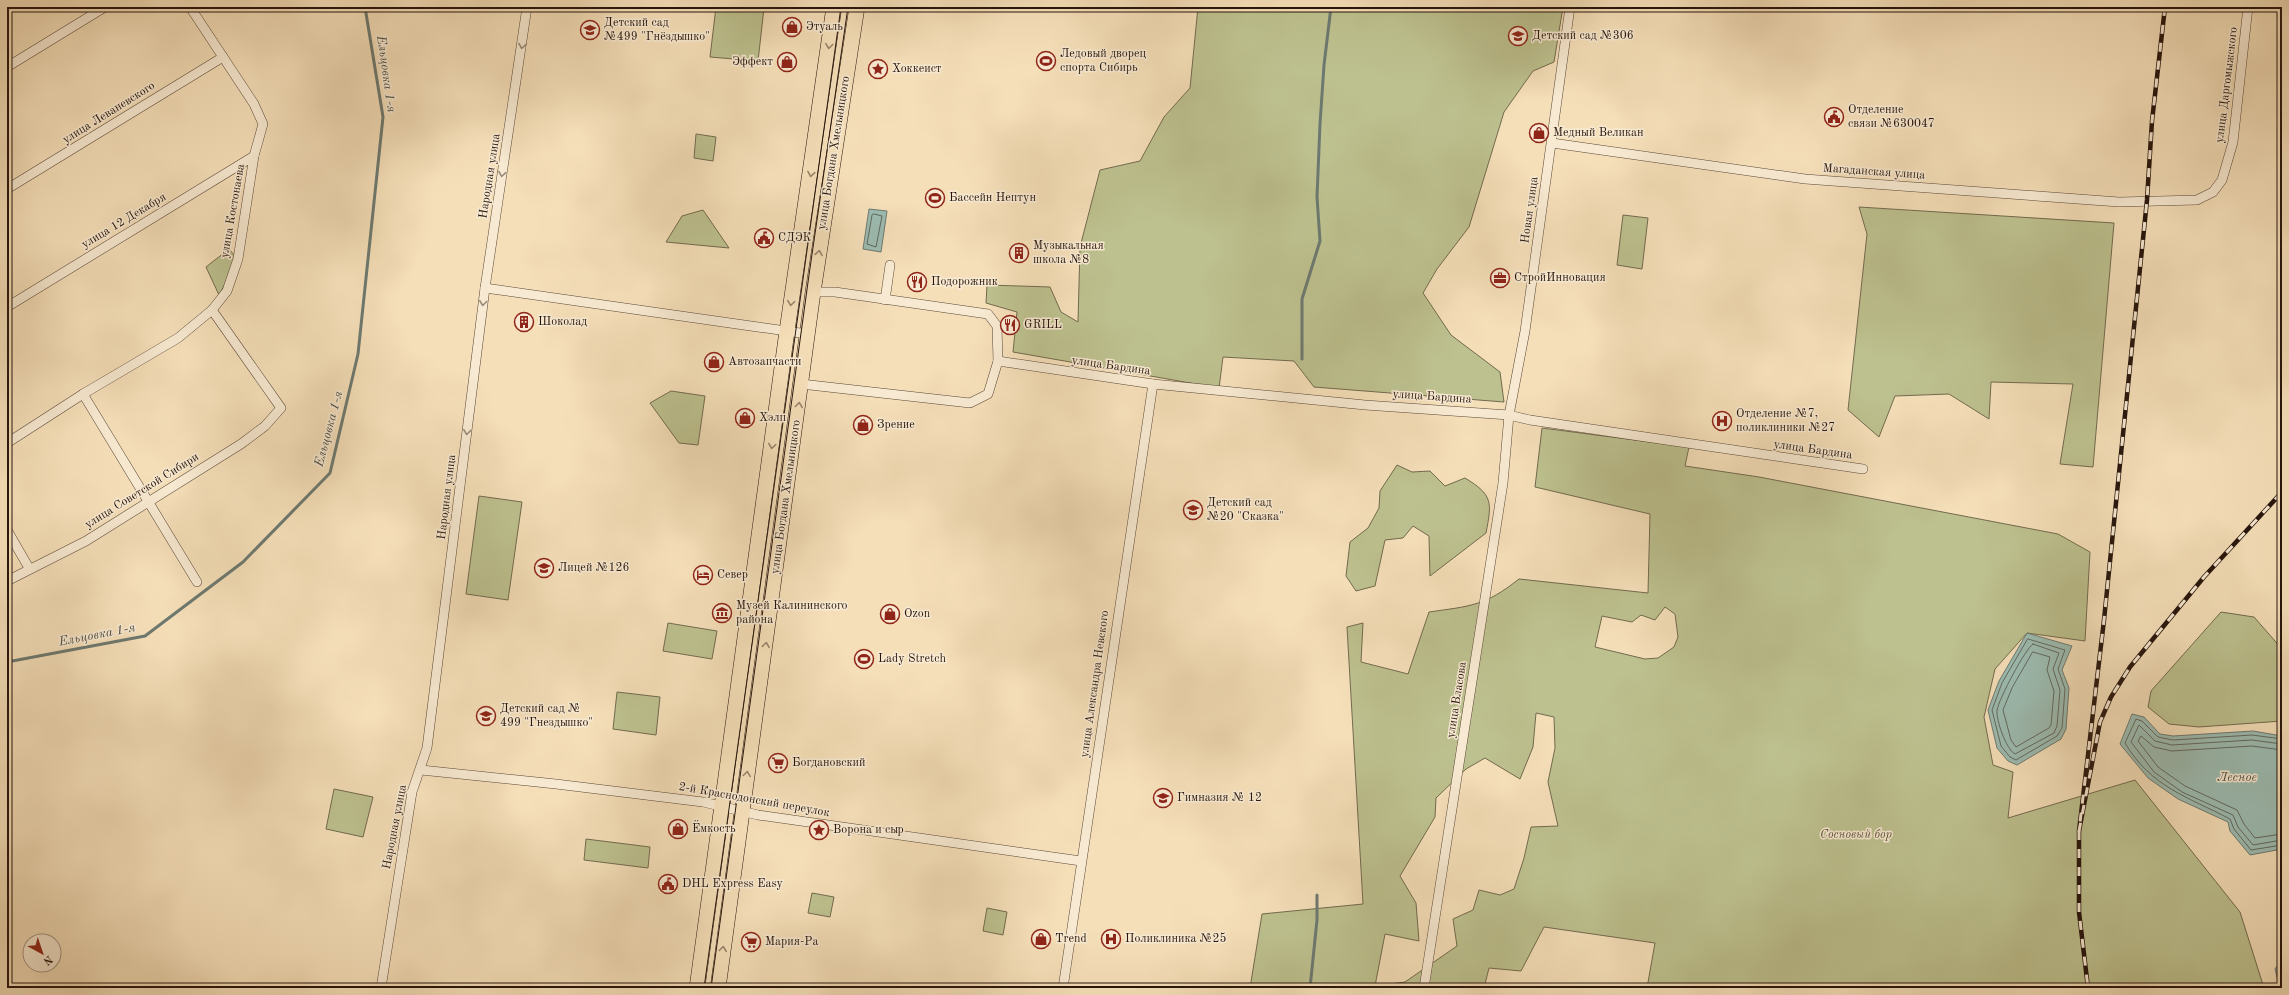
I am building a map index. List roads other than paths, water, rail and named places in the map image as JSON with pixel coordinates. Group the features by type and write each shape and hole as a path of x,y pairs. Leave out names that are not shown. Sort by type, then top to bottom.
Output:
{"highway":[{"name":"улица Богдана Хмельницкого","path":"697,988 787,330 834,7"},
{"name":"улица Богдана Хмельницкого","path":"718,988 807,334 856,7"}],"street":[{"path":"7,68 105,7"},
{"name":"улица Костонаева","path":"7,443 83,394 178,338 212,310 227,290 238,259 246,220 254,156 263,124 254,104 190,7"},
{"name":"Народная улица","path":"380,988 412,792 421,770 427,748 485,288 528,7"},
{"name":"Новая улица","path":"1509,415 1525,331 1570,7"},
{"name":"улица Даргомыжского","path":"2197,200 2213,192 2222,180 2233,142 2248,7"},
{"name":"улица Леваневского","path":"7,189 223,57"},
{"name":"Магаданская улица","path":"1552,143 1805,180 2120,202 2197,200"},
{"name":"улица 12 Декабря","path":"7,307 254,156"},
{"path":"885,300 890,265"},
{"path":"485,288 807,334"},
{"path":"801,384 970,403 988,394 998,361 997,326 988,314 835,292 813,292"},
{"name":"улица Советской Сибири","path":"7,580 86,541 241,444 265,426 281,408 212,310"},
{"name":"улица Бардина","path":"998,361 1153,384 1365,405 1509,415 1530,420 1862,469"},
{"name":"улица Александра Невского","path":"1063,988 1153,384"},
{"path":"83,394 197,582"},
{"name":"улица Власова","path":"1424,988 1503,483 1509,415"},
{"path":"7,530 29,568"},
{"name":"2-й Краснодонский переулок","path":"421,770 569,785 703,802 742,812 1081,861"}],"water":[{"path":"869,209 887,211 881,252 863,249"},
{"path":"2027,633 2072,646 2062,670 2069,688 2066,729 2061,739 2017,765 2008,761 1997,748 1988,710 1999,681"},
{"name":"Лесное","path":"2132,714 2144,717 2160,734 2173,736 2253,731 2282,736 2282,849 2250,855 2230,831 2228,822 2178,799 2148,778 2120,744"},
{"path":"2282,960 2282,988 2280,988 2275,969"}],"waterway":[{"name":"Ельцовка 1-я","path":"7,662 145,636 243,562 330,473 358,354 383,117 365,7"},
{"path":"1302,359 1302,299 1320,241 1317,197 1320,124 1324,65 1331,7"},
{"path":"1310,988 1317,920 1317,895"}],"tram line":[{"path":"704,988 841,7"},
{"path":"711,988 809,275 848,7"}],"railway":[{"path":"2165,7 2152,121 2147,200 2104,620 2079,831 2100,722 2111,697 2130,667 2204,577 2282,492"},
{"path":"2079,831 2079,912 2088,988"}],"place":[{"name":"Этуаль","path":"792,27"},
{"name":"Детский сад №499 \"Гнёздышко\"","path":"590,30"},
{"name":"Детский сад №306","path":"1518,36"},
{"name":"Ледовый дворец спорта Сибирь","path":"1046,61"},
{"name":"Эффект","path":"787,62"},
{"name":"Хоккеист","path":"878,69"},
{"name":"Отделение связи №630047","path":"1834,117"},
{"name":"Медный Великан","path":"1539,133"},
{"name":"Бассейн Нептун","path":"935,198"},
{"name":"СДЭК","path":"764,238"},
{"name":"Музыкальная школа №8","path":"1019,253"},
{"name":"СтройИнновация","path":"1500,278"},
{"name":"Подорожник","path":"917,282"},
{"name":"Шоколад","path":"524,322"},
{"name":"GRILL","path":"1010,325"},
{"name":"Автозапчасти","path":"714,362"},
{"name":"Хэлп","path":"745,418"},
{"name":"Отделение №7, поликлиники №27","path":"1722,421"},
{"name":"Зрение","path":"863,425"},
{"name":"Детский сад №20 \"Сказка\"","path":"1193,510"},
{"name":"Лицей №126","path":"544,568"},
{"name":"Север","path":"703,575"},
{"name":"Музей Калининского района","path":"722,613"},
{"name":"Ozon","path":"890,614"},
{"name":"Lady Stretch","path":"864,659"},
{"name":"Детский сад № 499 \"Гнездышко\"","path":"486,716"},
{"name":"Богдановский","path":"778,763"},
{"name":"Гимназия № 12","path":"1163,798"},
{"name":"Ёмкость","path":"678,829"},
{"name":"Ворона и сыр","path":"819,830"},
{"name":"DHL Express Easy","path":"668,884"},
{"name":"Trend","path":"1041,939"},
{"name":"Поликлиника №25","path":"1111,939"},
{"name":"Мария-Ра","path":"751,942"}],"park label":[{"name":"Сосновый бор","path":"1856,835"}]}
